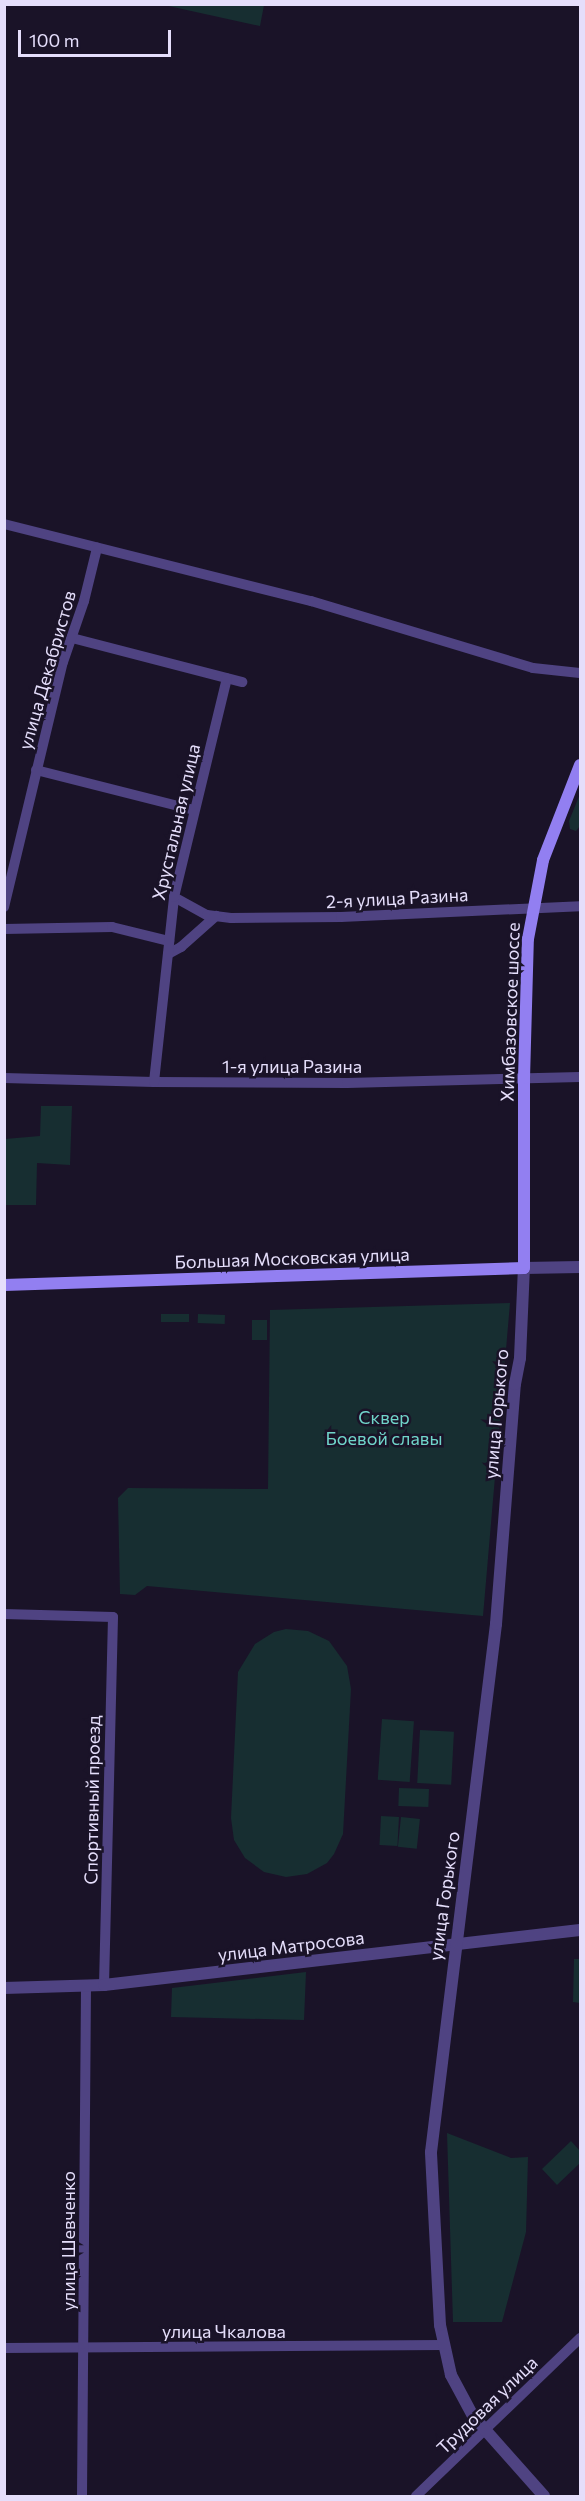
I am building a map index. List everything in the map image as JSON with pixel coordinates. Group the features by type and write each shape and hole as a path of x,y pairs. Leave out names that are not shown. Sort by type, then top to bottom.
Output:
{"main road":[{"name":"Химбазовское шоссе","path":"524,1268 526,963 532,908 546,850 580,765"},
{"name":"Большая Московская улица","path":"4,1285 524,1268"}],"street":[{"path":"4,524 311,601 533,668 580,673"},
{"name":"улица Декабристов","path":"4,907 36,770 98,548"},
{"path":"72,638 242,682"},
{"name":"Хрустальная улица","path":"154,1083 174,897 228,678"},
{"path":"36,770 194,810"},
{"name":"2-я улица Разина","path":"174,897 207,915 231,918 322,918 580,906"},
{"path":"168,954 181,947 216,916"},
{"path":"4,929 112,927 169,940"},
{"name":"1-я улица Разина","path":"4,1078 154,1083 347,1083 580,1077"},
{"name":"Большая Московская улица","path":"524,1268 580,1267"},
{"name":"улица Горького","path":"524,1268 504,1544 430,2152 434,2244 443,2345 457,2391 485,2430 544,2496"},
{"name":"Спортивный проезд","path":"4,1614 113,1617 104,1985"},
{"name":"улица Матросова","path":"4,1988 104,1985 580,1930"},
{"name":"улица Шевченко","path":"82,2496 86,1986"},
{"name":"Трудовая улица","path":"416,2496 580,2337"},
{"name":"улица Чкалова","path":"4,2348 443,2345"}],"green space":[{"path":"164,5 264,5 260,26"},
{"path":"580,794 580,826 576,831 570,829 569,821"},
{"path":"41,1106 72,1106 70,1165 37,1163 36,1205 5,1205 5,1139 40,1136"},
{"name":"Сквер Боевой славы","path":"510,1303 483,1616 147,1586 135,1595 120,1594 118,1498 128,1488 268,1489 270,1310"},
{"path":"161,1314 189,1314 189,1322 161,1322"},
{"path":"198,1314 225,1315 225,1324 198,1323"},
{"path":"252,1320 267,1320 267,1340 252,1340"},
{"path":"286,1629 308,1631 329,1641 347,1666 351,1689 343,1834 327,1863 307,1874 286,1877 264,1872 245,1858 234,1840 231,1818 238,1672 255,1644 274,1632"},
{"path":"382,1719 414,1721 410,1782 378,1780"},
{"path":"420,1730 454,1732 451,1785 417,1783"},
{"path":"399,1788 429,1789 428,1807 398,1806"},
{"path":"381,1816 399,1817 397,1846 379,1845"},
{"path":"401,1817 420,1819 417,1849 398,1847"},
{"path":"574,1959 580,1959 580,2003 573,2002"},
{"path":"306,1972 304,2020 171,2017 172,1988"},
{"path":"447,2133 511,2158 528,2157 526,2232 502,2322 453,2322"},
{"path":"571,2141 580,2151 580,2163 557,2185 542,2169"}]}
